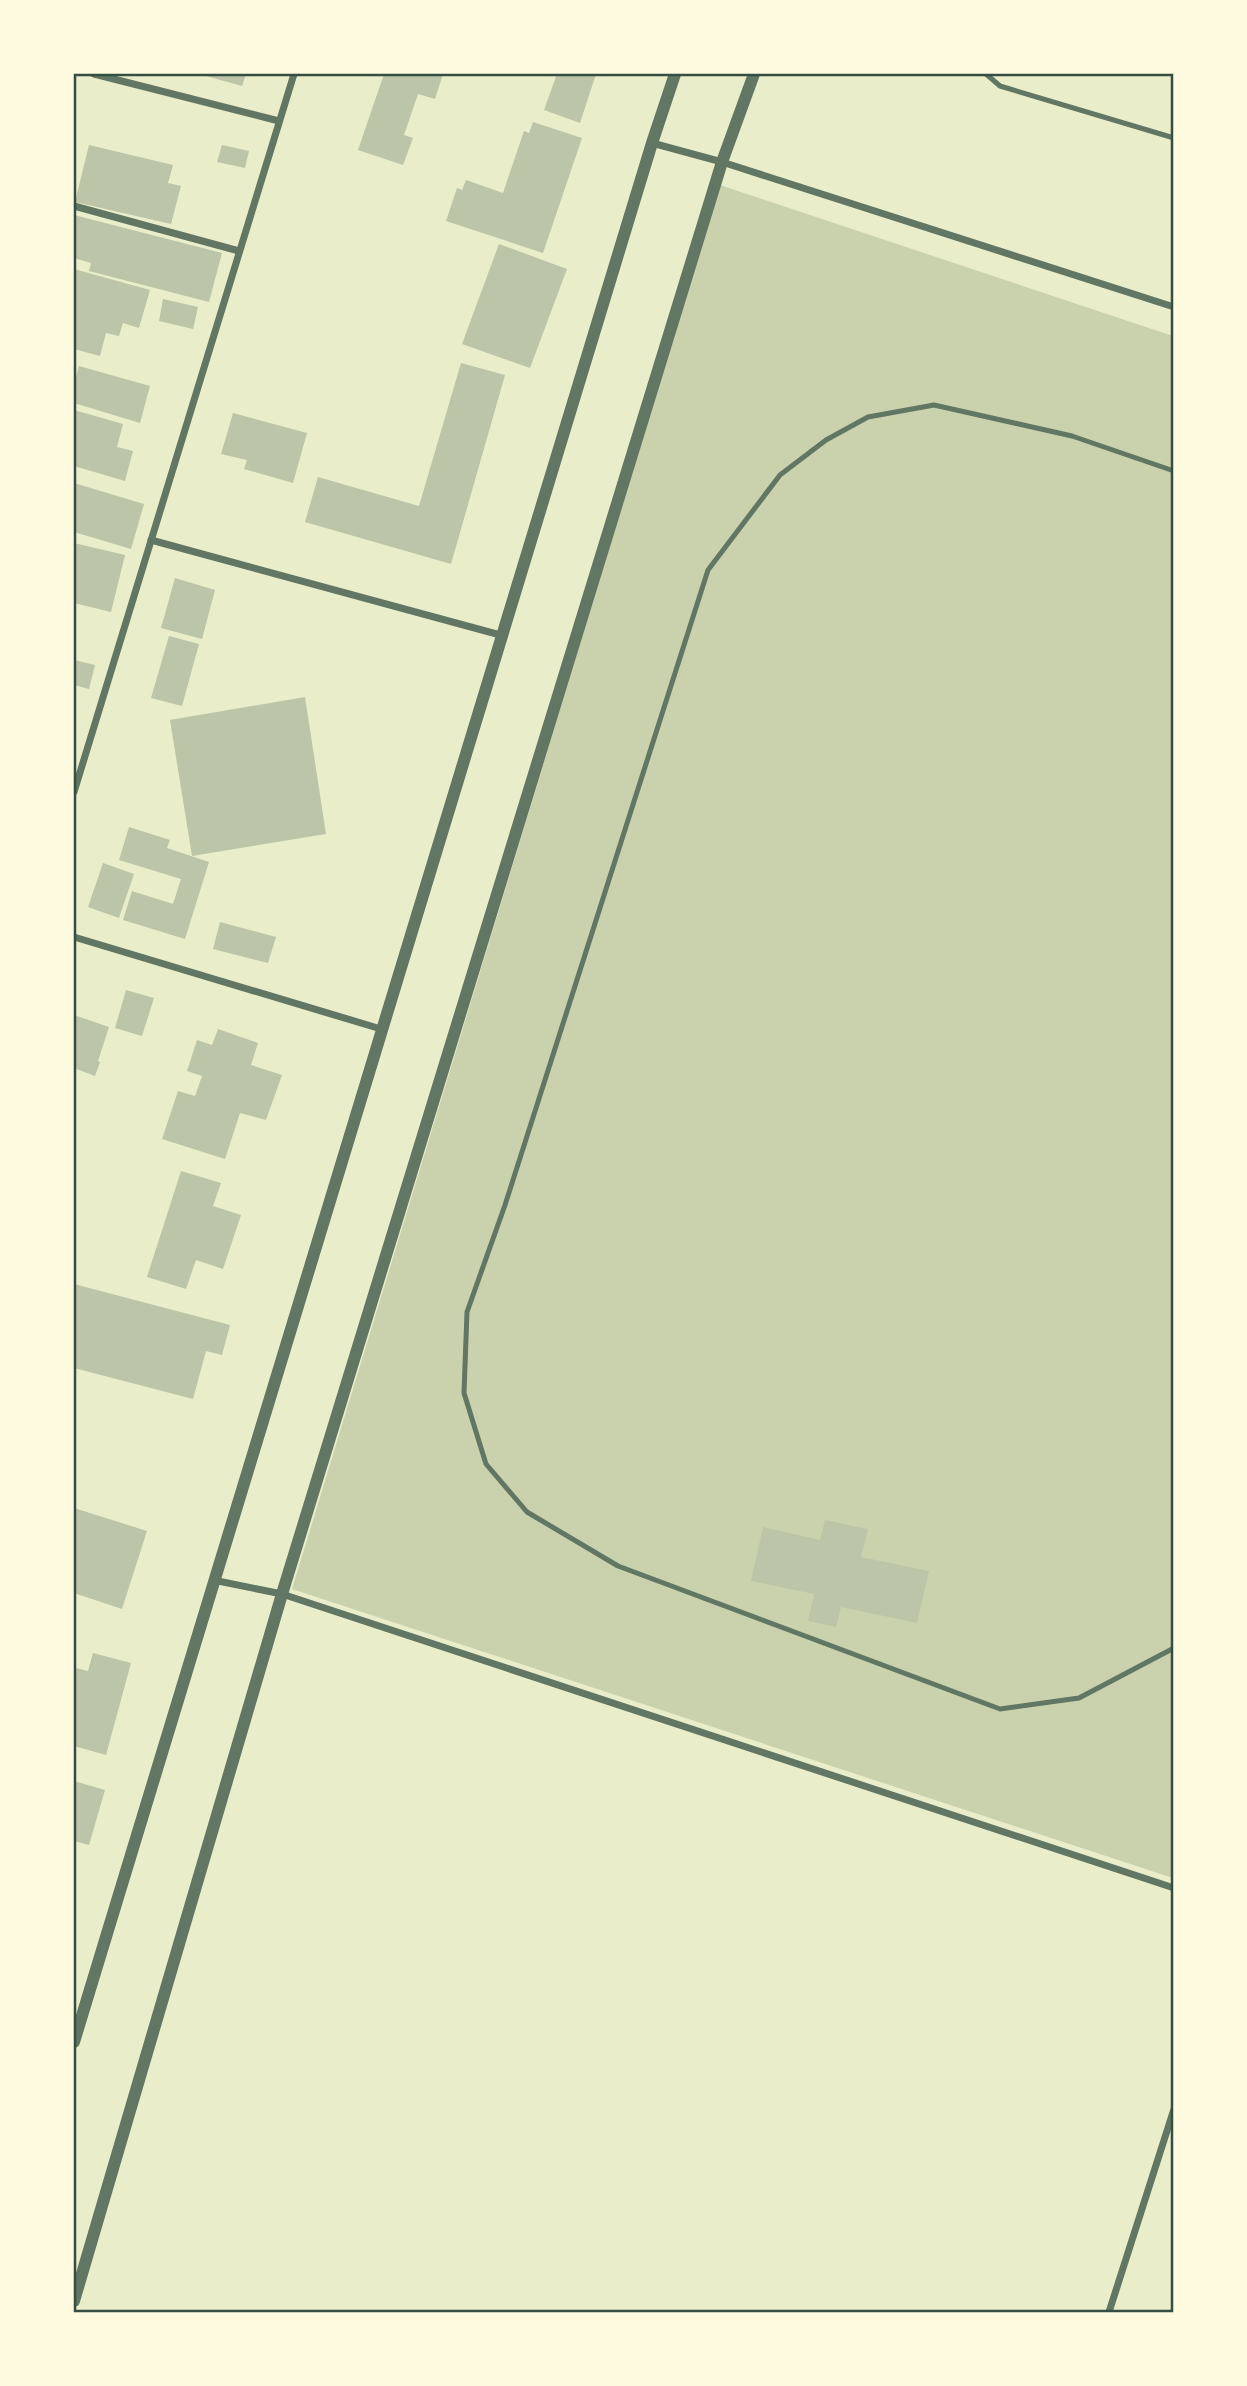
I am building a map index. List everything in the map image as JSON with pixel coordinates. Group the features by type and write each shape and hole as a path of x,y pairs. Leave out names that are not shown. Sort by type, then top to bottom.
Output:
{"street":[{"path":"94,74 279,121"},
{"path":"74,792 294,74"},
{"path":"74,2042 675,74"},
{"path":"74,2301 282,1594 722,162 754,74"},
{"path":"652,143 722,162 1174,307"},
{"path":"74,206 239,251"},
{"path":"151,540 504,636"},
{"path":"74,937 382,1029"},
{"path":"213,1580 282,1594 1174,1888"},
{"path":"1110,2312 1174,2109"}],"lane":[{"path":"986,74 1000,86 1174,138"},
{"path":"1174,471 1072,436 934,405 868,417 826,440 780,475 708,570 505,1205 467,1312 464,1393 486,1464 527,1512 618,1566 1000,1709 1079,1698 1174,1648"}],"green space":[{"path":"720,185 1173,336 1173,1878 292,1589"}],"building":[{"path":"199,74 246,74 242,86"},
{"path":"384,74 443,74 435,99 418,94 404,135 413,138 403,165 358,150"},
{"path":"557,74 596,74 580,123 544,110"},
{"path":"533,122 582,138 543,253 446,221 457,188 462,190 466,180 503,193 524,131 529,133"},
{"path":"89,145 173,165 168,183 181,186 171,224 75,202"},
{"path":"222,145 249,151 245,168 217,162"},
{"path":"74,215 222,253 209,302 89,271 91,263 74,258"},
{"path":"499,244 567,269 530,368 462,344"},
{"path":"74,269 150,290 139,328 123,323 119,336 106,333 100,356 74,349"},
{"path":"163,299 198,307 193,329 159,321"},
{"path":"461,363 505,375 451,564 305,522 318,477 419,506"},
{"path":"79,366 150,386 140,423 74,403 74,384"},
{"path":"74,410 123,424 117,447 133,451 125,481 74,466"},
{"path":"233,413 307,433 293,483 244,469 247,460 221,454"},
{"path":"74,483 144,504 131,549 74,532"},
{"path":"74,543 125,555 111,612 74,603"},
{"path":"175,578 215,590 202,639 161,628"},
{"path":"169,636 199,644 182,706 151,698"},
{"path":"74,660 95,665 89,689 74,685"},
{"path":"305,697 326,834 192,856 170,720"},
{"path":"129,827 170,840 167,848 209,862 185,939 123,920 132,891 173,904 181,879 119,860"},
{"path":"103,863 134,874 119,918 88,907"},
{"path":"220,922 276,937 268,963 213,949"},
{"path":"126,990 154,998 142,1036 115,1028"},
{"path":"74,1015 109,1027 95,1076 74,1068"},
{"path":"218,1029 258,1043 251,1065 282,1075 266,1120 240,1113 225,1159 162,1139 178,1091 195,1096 202,1076 187,1071 197,1040 212,1045"},
{"path":"181,1171 221,1183 213,1206 241,1215 223,1269 196,1260 186,1289 147,1277"},
{"path":"74,1284 230,1325 222,1355 206,1351 193,1399 74,1368"},
{"path":"74,1508 147,1531 122,1609 74,1593"},
{"path":"825,1520 868,1529 861,1557 929,1571 917,1623 841,1607 836,1627 808,1621 814,1594 751,1581 763,1527 820,1540"},
{"path":"93,1653 131,1663 106,1755 74,1746 76,1668 88,1671"},
{"path":"74,1781 105,1790 89,1845 74,1841"}]}
